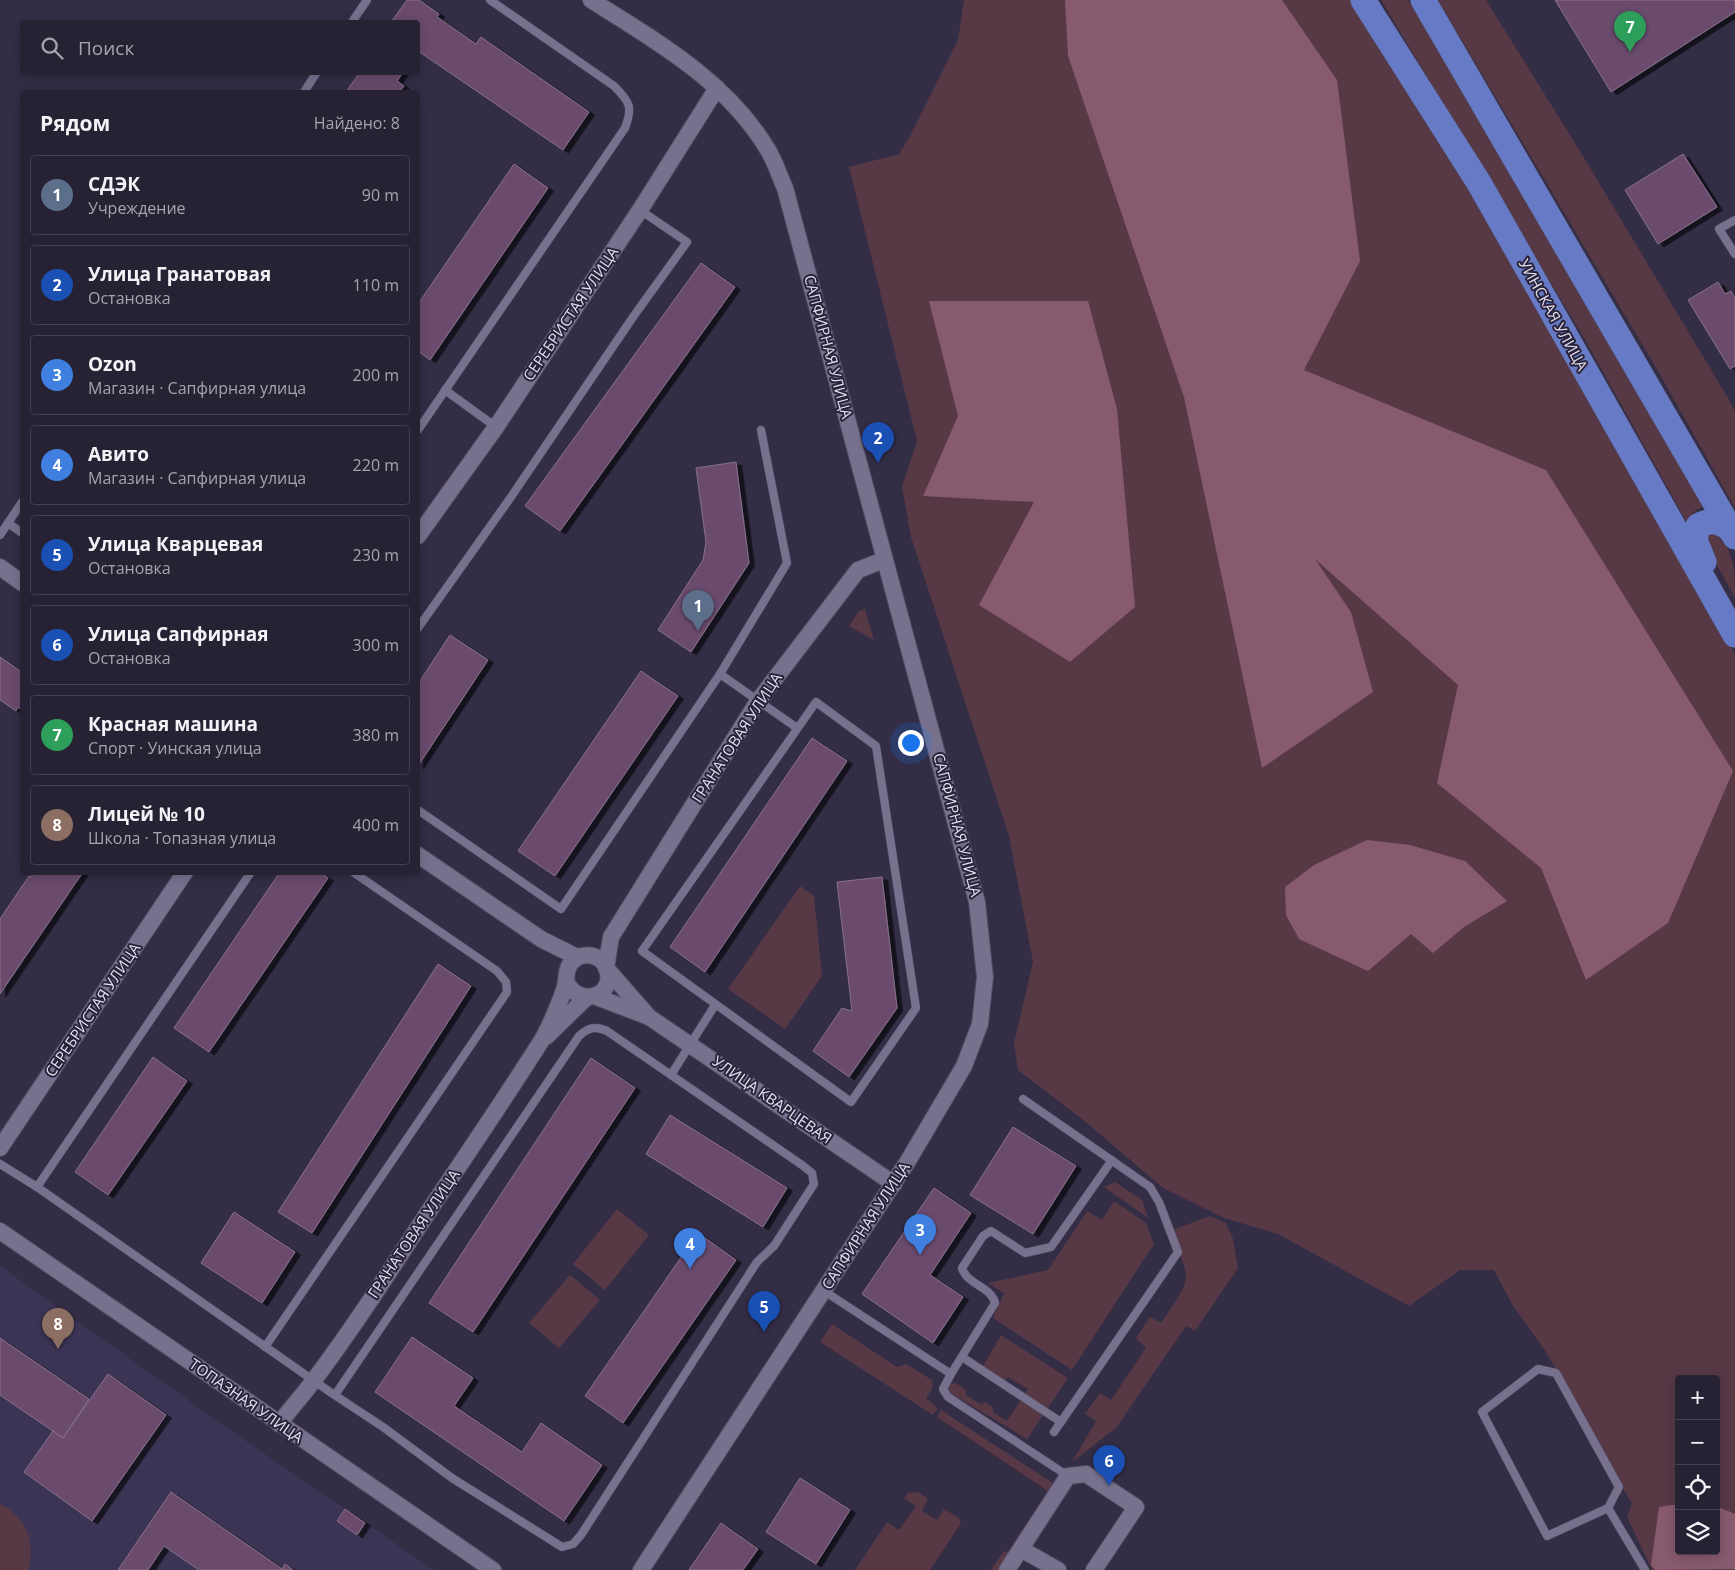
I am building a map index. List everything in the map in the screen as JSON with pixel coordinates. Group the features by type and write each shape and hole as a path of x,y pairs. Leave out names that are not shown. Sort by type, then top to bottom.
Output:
{"main road":[{"name":"УИНСКАЯ УЛИЦА","path":"1362,0 1479,183 1735,635"},
{"path":"1423,0 1733,534"},
{"path":"1733,534 1717,522 1704,523 1695,531 1695,540 1698,550 1735,617"}],"street":[{"name":"САПФИРНАЯ УЛИЦА","path":"591,0 663,46 717,88 748,122 768,150 785,188 884,560 974,886 983,937 985,977 980,1024 964,1066 894,1184 641,1570"},
{"name":"СЕРЕБРИСТАЯ УЛИЦА","path":"420,533 496,427 640,210 717,88"},
{"name":"ГРАНАТОВАЯ УЛИЦА","path":"606,968 611,937 758,701 858,570 884,560"},
{"path":"0,568 20,582"},
{"path":"420,857 542,939 580,956 597,957 649,1017"},
{"name":"СЕРЕБРИСТАЯ УЛИЦА","path":"0,1148 184,875"},
{"name":"ГРАНАТОВАЯ УЛИЦА","path":"580,956 611,937"},
{"path":"542,939 574,993 649,1017"},
{"path":"566,978 568,967 580,956"},
{"path":"591,997 605,988 608,981 606,968"},
{"name":"ГРАНАТОВАЯ УЛИЦА","path":"279,1424 314,1380 382,1282 542,1041 566,978"},
{"name":"ГРАНАТОВАЯ УЛИЦА","path":"542,1041 591,997"},
{"name":"УЛИЦА КВАРЦЕВАЯ","path":"649,1017 894,1184"},
{"name":"ТОПАЗНАЯ УЛИЦА","path":"0,1231 493,1570"},
{"path":"1007,1570 1068,1476 1086,1474 1136,1508 1094,1570"},
{"path":"1021,1549 1058,1570"}],"lane":[{"path":"353,20 367,0"},
{"path":"420,427 624,128 631,113 626,98 614,86 490,0"},
{"path":"305,90 315,75"},
{"path":"420,625 511,497 632,317 687,242 640,210"},
{"path":"1735,220 1719,229 1735,254"},
{"path":"445,390 496,427"},
{"path":"420,811 561,909 720,674 787,563 761,430"},
{"path":"0,535 20,505"},
{"path":"8,523 20,532"},
{"path":"720,674 797,728"},
{"path":"816,702 876,746 916,1008 851,1102 716,1005 642,951 816,702"},
{"path":"37,1187 249,875"},
{"path":"265,1347 507,992 506,982 496,971 357,875"},
{"path":"671,1075 716,1005"},
{"path":"0,1164 37,1187 265,1347 335,1395 383,1427 452,1478 551,1542 562,1547 573,1544 581,1535 757,1262 774,1246 814,1184 812,1173 602,1029 597,1027 587,1030 580,1036 335,1395"},
{"path":"1023,1099 1112,1160 1154,1192 1178,1252 1054,1432"},
{"path":"1068,1476 948,1397 943,1389 995,1304 994,1297 967,1278 962,1268 983,1236 991,1231 1025,1253 1051,1247 1112,1160"},
{"path":"824,1291 951,1374"},
{"path":"962,1357 1061,1422"},
{"path":"1538,1369 1556,1373 1619,1487 1608,1508 1547,1536 1482,1412 1538,1369"},
{"path":"1608,1508 1645,1570"}],"shaded area":[{"path":"964,0 1350,0 1478,197 1735,654 1735,1570 1652,1570 1627,1517 1632,1504 1546,1352 1513,1306 1494,1270 1460,1270 1409,1306 1278,1234 1224,1218 1163,1188 1087,1123 1018,1070 1014,1043 1033,962 1009,836 911,537 902,486 917,441 849,167 899,154 958,40"},
{"path":"1065,0 1282,0 1337,80 1360,261 1304,370 1546,470 1733,771 1668,923 1586,980 1541,868 1437,783 1458,685 1315,559 1351,612 1373,692 1262,768 1184,397 1068,56"},
{"path":"1381,0 1408,0 1491,134 1704,506 1696,510 1686,521 1587,343"},
{"path":"1438,0 1486,0 1583,156 1728,398 1735,411 1735,508 1658,371"},
{"path":"929,301 1088,301 1117,409 1135,607 1070,662 979,605 1034,502 923,496 958,416"},
{"path":"1714,533 1721,539 1730,554 1734,570 1735,598 1708,549 1708,537"},
{"path":"865,609 874,640 849,626 859,611"},
{"path":"1367,840 1410,845 1465,861 1507,901 1464,927 1433,953 1411,934 1368,971 1299,939 1286,915 1285,887 1314,865"},
{"path":"800,886 814,896 822,976 785,1029 728,989"},
{"path":"1115,1182 1142,1200 1148,1218 1104,1187"},
{"path":"1114,1201 1146,1223 1154,1244 1072,1370 993,1318 1004,1293 988,1283 1048,1270 1087,1211 1102,1220"},
{"path":"617,1209 649,1235 605,1290 573,1264"},
{"path":"1210,1216 1226,1223 1233,1239 1238,1268 1195,1331 1186,1326 1116,1428 1072,1462 1096,1421 1085,1414 1100,1393 1111,1400 1146,1348 1136,1338 1150,1317 1161,1323 1184,1287 1185,1270 1170,1231"},
{"path":"0,1266 233,1432 434,1570 0,1570"},
{"path":"570,1275 600,1300 559,1348 529,1323"},
{"path":"832,1324 897,1367 906,1364 932,1380 933,1387 926,1398 938,1408 933,1415 820,1342"},
{"path":"1001,1335 1068,1378 1027,1439 950,1393 948,1389 951,1384 956,1383 966,1390 966,1395 982,1405 984,1402 993,1407 993,1412 1007,1421 1028,1389 1008,1377 1004,1383 983,1366"},
{"path":"941,1410 1053,1483 1054,1487 998,1570 991,1570 1004,1551 1008,1552 1048,1491 937,1417"},
{"path":"918,1492 928,1499 922,1511 937,1520 944,1509 959,1518 961,1523 930,1570 855,1570 887,1522 899,1530 916,1506 904,1498 908,1493"},
{"path":"0,1504 16,1516 27,1531 31,1550 28,1570 0,1570"},
{"path":"1675,1505 1675,1555 1720,1555 1720,1508 1735,1514 1735,1569 1655,1570 1651,1565 1659,1507"}],"building":[{"path":"407,0 419,0 439,14 437,17 476,44 481,37 589,112 563,150 420,52 420,20 392,20"},
{"path":"1555,0 1735,0 1735,12 1611,92"},
{"path":"358,75 401,75 397,81 404,86 401,90 347,90"},
{"path":"1683,154 1717,207 1658,244 1625,190"},
{"path":"514,164 548,188 430,360 420,352 420,301"},
{"path":"701,263 735,287 560,531 525,506"},
{"path":"1718,282 1725,294 1731,291 1735,298 1735,366 1730,369 1688,300"},
{"path":"736,462 749,563 691,652 658,630 703,560 706,542 696,468"},
{"path":"450,635 488,660 420,763 420,681"},
{"path":"0,657 20,671 20,708 18,707 16,711 0,700"},
{"path":"641,671 678,696 555,876 518,851"},
{"path":"812,738 847,761 705,972 670,947"},
{"path":"33,875 81,875 0,994 0,919 29,876"},
{"path":"278,875 324,875 328,878 209,1052 174,1028"},
{"path":"882,877 897,1008 849,1077 813,1051 842,1008 852,1011 837,882"},
{"path":"438,964 471,986 312,1233 278,1212"},
{"path":"153,1057 187,1081 108,1195 75,1172"},
{"path":"591,1058 635,1088 473,1332 429,1303"},
{"path":"670,1115 787,1188 763,1227 646,1154"},
{"path":"1013,1127 1076,1166 1033,1234 970,1195"},
{"path":"934,1188 971,1213 930,1275 963,1297 933,1343 862,1294"},
{"path":"234,1212 295,1252 262,1303 201,1263"},
{"path":"698,1233 736,1260 623,1423 585,1396"},
{"path":"412,1337 473,1378 454,1406 522,1452 541,1423 602,1465 564,1521 375,1392"},
{"path":"0,1338 89,1399 63,1438 0,1395"},
{"path":"108,1374 166,1415 92,1521 24,1472 53,1431 63,1438"},
{"path":"800,1478 850,1510 816,1564 766,1532"},
{"path":"171,1492 282,1569 285,1564 293,1570 199,1570 164,1546 148,1570 118,1570"},
{"path":"345,1509 365,1523 357,1535 337,1521"},
{"path":"721,1523 758,1549 743,1570 689,1570"}],"place":[{"name":"Красная машина","path":"1630,52"},
{"name":"Улица Гранатовая","path":"878,463"},
{"name":"СДЭК","path":"698,631"},
{"name":"Ozon","path":"920,1255"},
{"name":"Авито","path":"690,1269"},
{"name":"Улица Кварцевая","path":"764,1332"},
{"name":"Лицей № 10","path":"58,1349"},
{"name":"Улица Сапфирная","path":"1109,1486"}]}
